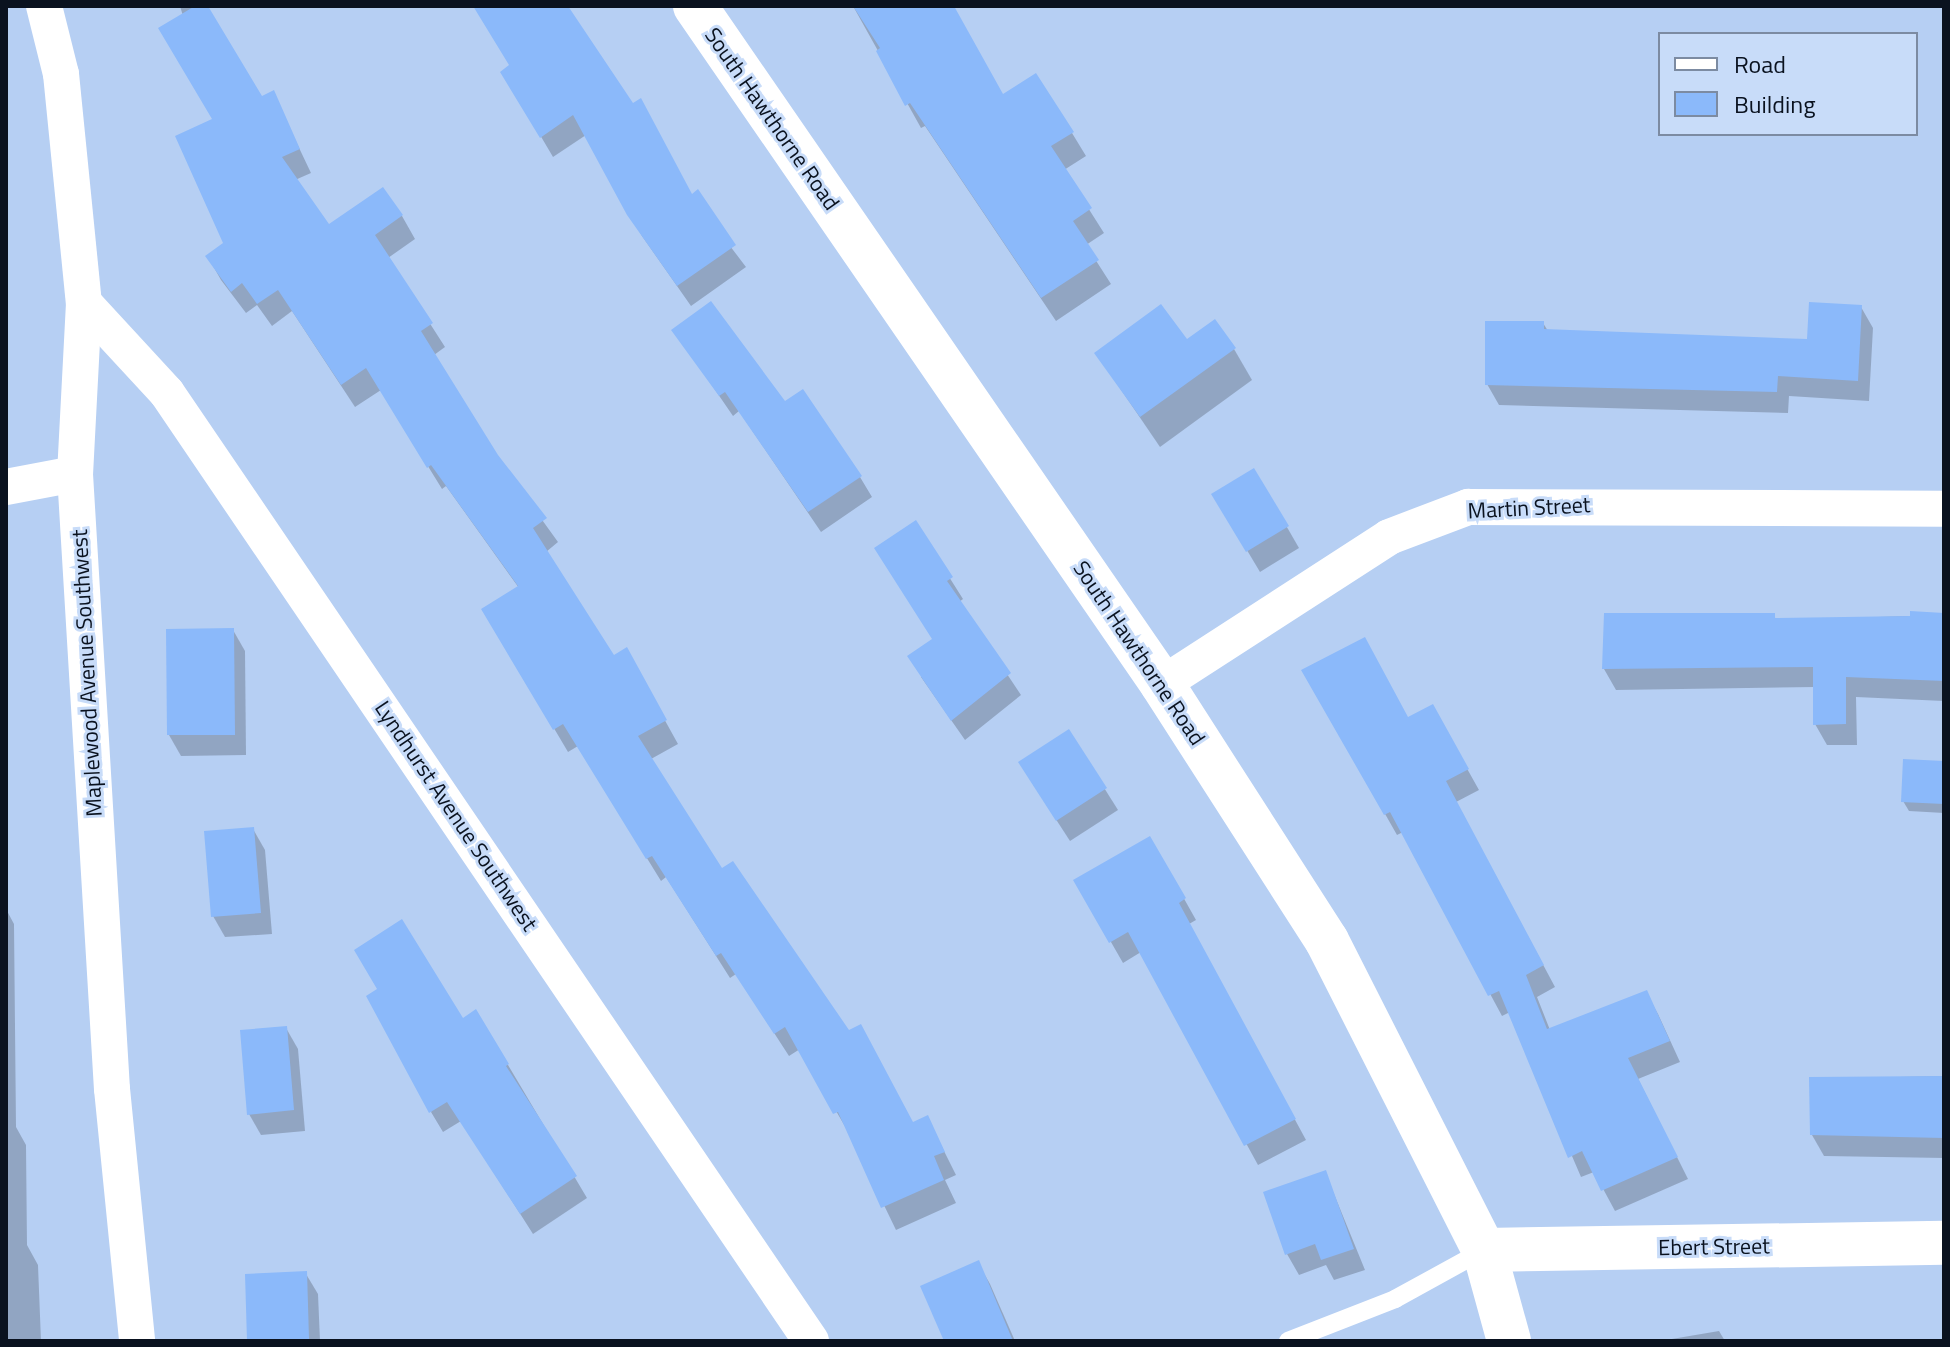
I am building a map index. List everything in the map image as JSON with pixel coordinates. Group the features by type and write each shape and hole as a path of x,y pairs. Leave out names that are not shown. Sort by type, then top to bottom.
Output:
{"main road":[{"name":"South Hawthorne Road","path":"695,6 1162,684 1327,941 1484,1250 1509,1341"},
{"name":"Ebert Street","path":"1484,1250 1944,1243"}],"street":[{"name":"Maplewood Avenue Southwest","path":"44,6 61,74 84,303 75,474 112,1089 137,1341"},
{"name":"Lyndhurst Avenue Southwest","path":"84,303 167,393 811,1341"},
{"path":"6,487 75,474"},
{"name":"Martin Street","path":"1162,684 1389,537 1468,507 1944,509"}],"lane":[{"path":"1288,1341 1395,1299 1484,1250"}],"building":[{"path":"195,6 208,6 262,96 274,90 300,149 282,157 329,224 383,187 403,215 375,235 433,323 421,331 498,455 547,518 533,528 614,655 627,647 667,720 638,736 722,868 733,861 849,1030 861,1024 913,1122 928,1115 945,1152 934,1156 944,1180 881,1208 838,1112 833,1114 785,1027 774,1034 721,953 716,956 652,856 646,859 563,724 553,730 481,609 518,586 431,465 427,468 366,368 341,385 278,290 257,304 242,283 231,292 205,256 223,243 175,136 212,119 158,28"},
{"path":"473,6 568,6 633,103 641,98 692,194 698,189 736,245 677,286 627,215 573,115 540,138 500,72 509,65"},
{"path":"853,6 954,6 1003,94 1036,73 1074,132 1051,146 1092,208 1073,221 1099,260 1041,298 910,103 905,106 876,51 880,48"},
{"path":"711,301 785,401 803,389 862,476 808,512 725,392 719,396 671,330"},
{"path":"1809,302 1862,305 1858,381 1778,376 1777,392 1485,385 1485,321 1544,321 1544,329 1807,339"},
{"path":"1161,304 1187,339 1215,319 1236,348 1140,417 1094,353"},
{"path":"1254,468 1289,526 1246,552 1211,494"},
{"path":"916,520 953,577 947,581 1011,673 951,721 907,656 932,639 874,548"},
{"path":"1910,611 1944,613 1944,681 1846,677 1846,724 1813,725 1813,667 1602,669 1604,613 1775,613 1775,618 1910,616"},
{"path":"234,628 235,735 167,735 166,629"},
{"path":"1365,637 1408,717 1433,704 1469,769 1446,781 1544,965 1526,975 1547,1029 1647,990 1670,1041 1628,1058 1678,1157 1601,1191 1582,1151 1568,1158 1499,991 1488,996 1390,812 1384,815 1301,670"},
{"path":"1069,729 1107,788 1056,821 1018,762"},
{"path":"1903,759 1944,761 1944,804 1901,802"},
{"path":"254,827 261,913 211,917 204,831"},
{"path":"1150,836 1186,898 1179,903 1296,1119 1244,1146 1128,932 1109,943 1073,880"},
{"path":"402,919 463,1018 476,1009 509,1064 506,1066 577,1176 520,1214 447,1102 429,1113 366,996 377,989 354,950"},
{"path":"287,1026 294,1110 247,1115 240,1030"},
{"path":"1944,1076 1944,1138 1810,1135 1809,1077"},
{"path":"1326,1170 1354,1249 1321,1260 1315,1244 1285,1255 1263,1192"},
{"path":"979,1260 1013,1341 944,1341 920,1286"},
{"path":"307,1271 309,1339 247,1341 245,1274"}]}
